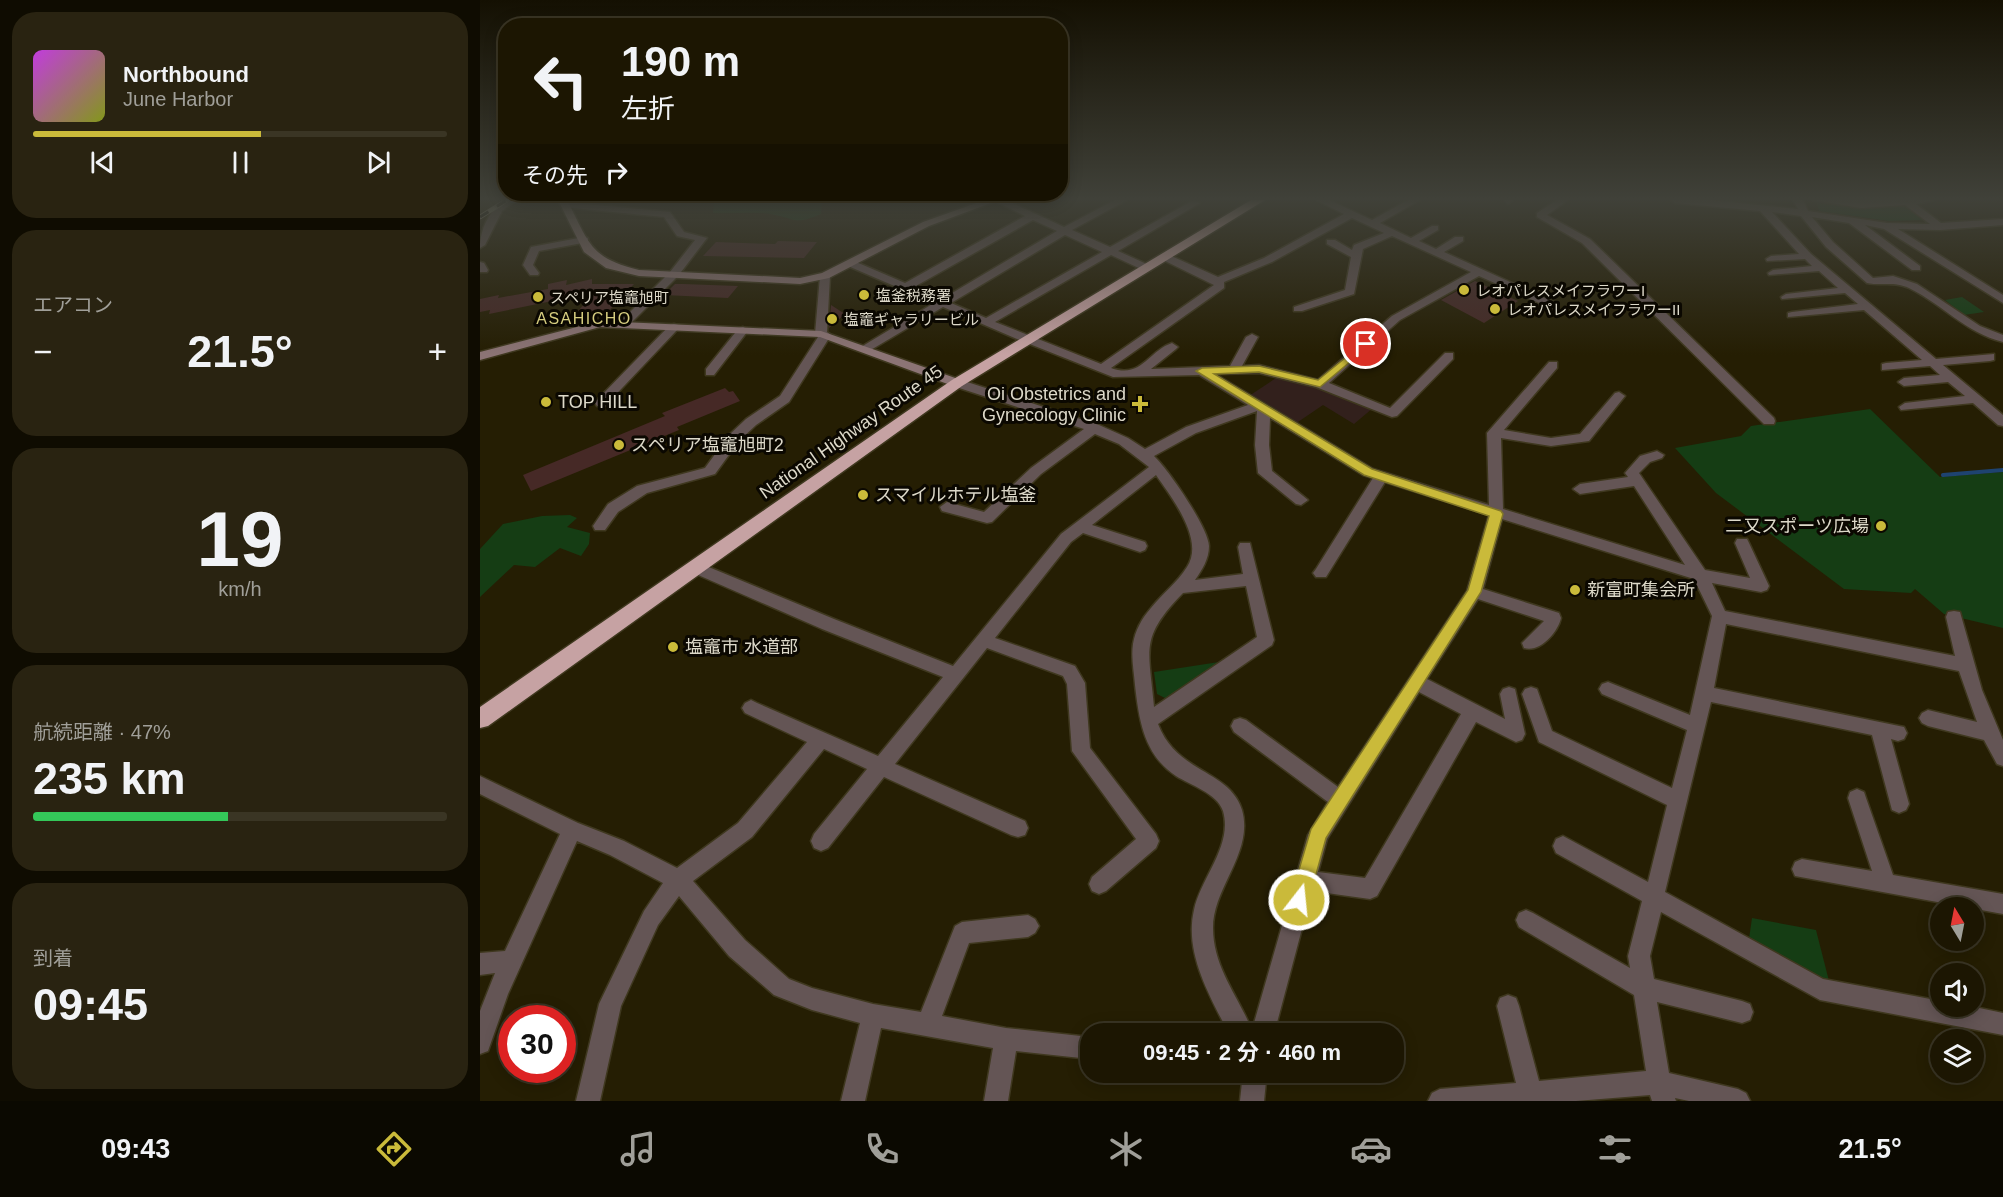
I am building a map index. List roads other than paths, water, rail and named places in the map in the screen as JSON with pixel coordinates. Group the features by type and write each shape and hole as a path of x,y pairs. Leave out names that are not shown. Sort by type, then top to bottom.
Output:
{"highway":[{"name":"National Highway Route 45","path":"480,718 957,383 1174,251"}],"street":[{"path":"534,251 528,265 534,273"},
{"path":"590,251 610,266 639,273 800,280 825,276 875,251"},
{"path":"624,324 674,274 692,251"},
{"path":"906,287 969,251"},
{"path":"865,349 1030,251"},
{"path":"986,322 1106,251"},
{"path":"1111,251 1147,268"},
{"path":"1165,257 1218,281 1284,251"},
{"path":"1348,251 1356,256"},
{"path":"1298,309 1350,292 1357,251"},
{"path":"1432,251 1552,305"},
{"path":"1597,251 1769,421"},
{"path":"1803,251 1865,307 2000,417"},
{"path":"1835,251 1872,281 1893,279 1913,286 1976,328 2003,339"},
{"path":"1893,251 1916,268"},
{"path":"1927,251 2003,300"},
{"path":"1771,259 1807,256"},
{"path":"852,264 1028,340 1117,374 1259,369 1320,384 1392,413 1449,356"},
{"path":"1773,273 1821,268"},
{"path":"1320,384 1396,318 1479,272"},
{"path":"600,526 613,508 642,489 710,471 734,438 785,399 823,334 825,276"},
{"path":"1103,368 1144,340 1180,310 1220,286 1218,281"},
{"path":"1790,295 1846,291"},
{"path":"1792,315 1865,307"},
{"path":"480,357 591,325 624,324 823,334 957,383 1112,434 1144,455 1158,468 1197,529 1202,543 1200,558 1191,574 1145,626 1140,642 1148,722 1161,749 1173,763 1212,785 1224,795 1232,809 1234,823 1231,847 1208,898 1201,923 1203,952 1237,1023"},
{"path":"602,403 674,327"},
{"path":"710,372 743,330"},
{"path":"1234,370 1252,337"},
{"path":"1139,373 1172,347"},
{"path":"1886,367 1990,357"},
{"path":"1265,1023 1318,835 1474,592 1496,514 1494,433 1553,365"},
{"path":"1202,371 1343,458 1382,477 1496,514 1700,575 1761,586 1742,543"},
{"path":"1904,382 1950,378"},
{"path":"1494,433 1551,442 1584,438 1619,396"},
{"path":"1905,406 1976,399"},
{"path":"1144,455 1191,430 1261,408"},
{"path":"1261,408 1265,472 1300,500"},
{"path":"947,507 983,524 1045,465 1094,428"},
{"path":"1657,455 1646,459 1632,473 1700,575 1720,616 1697,726 1639,956 1661,1091"},
{"path":"821,841 1066,538 1147,473 1158,468"},
{"path":"1321,573 1382,477"},
{"path":"1580,489 1637,481"},
{"path":"1079,526 1140,546"},
{"path":"1148,722 1266,640 1245,547"},
{"path":"694,567 828,624 955,674"},
{"path":"1178,588 1252,579"},
{"path":"1474,592 1553,618 1551,626 1530,643"},
{"path":"1720,616 1966,665"},
{"path":"1954,617 1966,665 1989,733 2003,758"},
{"path":"984,640 1069,671 1076,683 1081,751 1149,841 1099,884"},
{"path":"1416,682 1516,734 1509,694"},
{"path":"1608,689 1697,726"},
{"path":"1703,693 1898,733"},
{"path":"1531,694 1545,736 1678,801"},
{"path":"751,708 1018,828"},
{"path":"1305,880 1371,889 1472,712"},
{"path":"1929,718 1989,733"},
{"path":"1240,726 1340,800"},
{"path":"1880,729 1899,804"},
{"path":"588,1101 610,1004 651,918 678,880 745,830 821,739"},
{"path":"480,785 572,830 617,848 678,880 737,948 782,987 812,999 873,1015 1006,1039 1080,1047"},
{"path":"1857,798 1886,883"},
{"path":"480,1042 512,961 572,830"},
{"path":"1563,846 1820,989 2003,1024"},
{"path":"1802,869 2003,904"},
{"path":"1526,920 1644,988 1742,1012"},
{"path":"927,1024 962,933 1028,926"},
{"path":"480,964 512,961"},
{"path":"1508,1006 1531,1093"},
{"path":"854,1101 873,1015"},
{"path":"996,1101 1006,1039"},
{"path":"1252,1101 1254,1083"},
{"path":"1440,1101 1531,1093 1661,1091 1738,1101"}],"waterway":[{"path":"1943,475 2003,470"}],"place":[{"name":"レオパレスメイフラワーI","path":"1464,290"},
{"name":"塩釜税務署","path":"864,295"},
{"name":"スペリア塩竈旭町","path":"538,297"},
{"name":"レオパレスメイフラワーII","path":"1495,309"},
{"name":"塩竈ギャラリービル","path":"832,319"},
{"name":"TOP HILL","path":"546,402"},
{"name":"Oi Obstetrics and Gynecology Clinic","path":"1140,404"},
{"name":"スペリア塩竈旭町2","path":"619,445"},
{"name":"スマイルホテル塩釜","path":"863,495"},
{"name":"二又スポーツ広場","path":"1881,526"},
{"name":"新富町集会所","path":"1575,590"},
{"name":"塩竈市 水道部","path":"673,647"}],"district":[{"name":"ASAHICHO","path":"584,318"}]}
